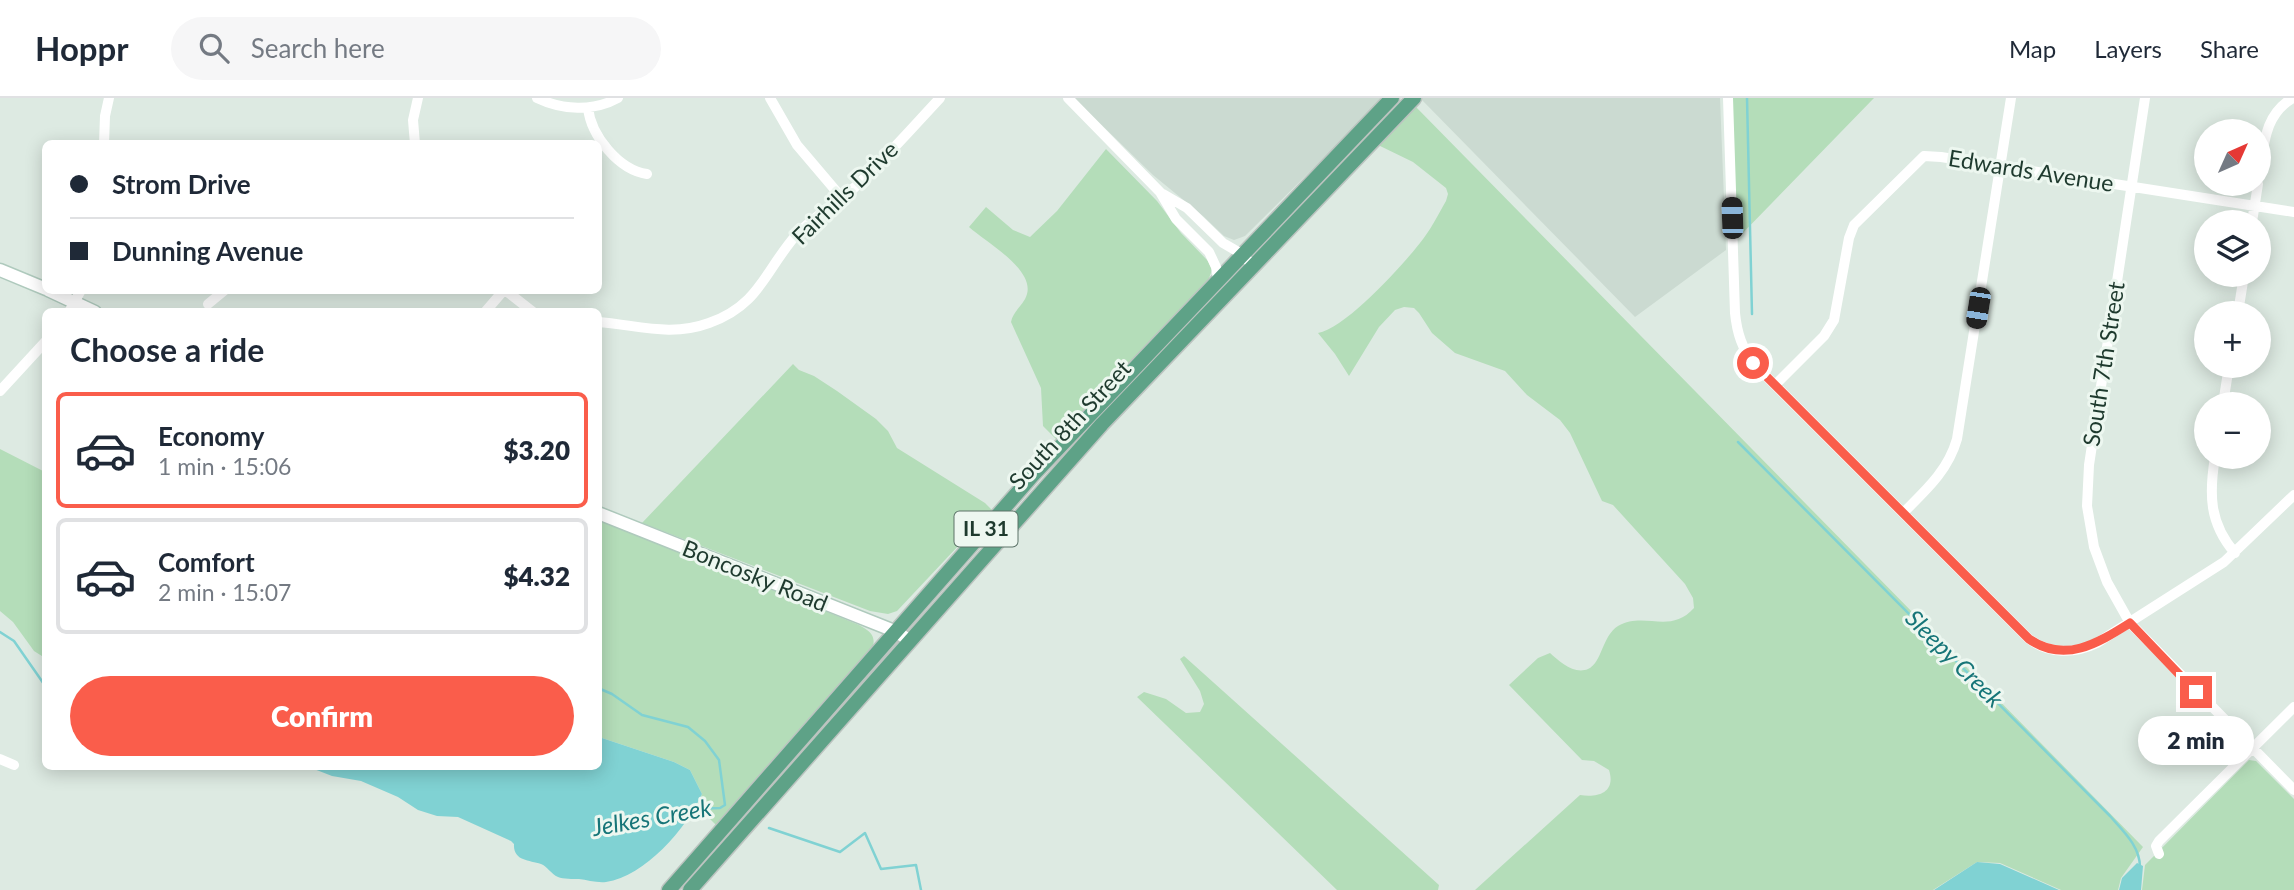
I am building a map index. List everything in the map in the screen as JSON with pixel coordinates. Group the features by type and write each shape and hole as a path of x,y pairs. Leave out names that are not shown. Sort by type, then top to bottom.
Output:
{"main road":[{"name":"South 8th Street","path":"668,890 1034,475 1392,98"},
{"name":"South 8th Street","path":"690,890 1102,424 1414,98"}],"street":[{"path":"104,140 109,98"},
{"path":"415,140 413,120 418,98"},
{"path":"537,98 554,105 588,108 618,98"},
{"path":"769,98 797,145 842,198"},
{"name":"Fairhills Drive","path":"602,323 661,331 680,330 708,324 730,314 749,301 797,235 855,188 940,98"},
{"path":"1068,98 1160,192 1176,219 1209,252 1218,279"},
{"path":"1728,98 1737,329 1748,357 2025,637 2042,647 2060,651 2092,645 2212,571 2235,553 2294,495"},
{"path":"1903,513 1937,478 1956,444 2011,98"},
{"name":"South 7th Street","path":"2146,98 2090,452 2087,493 2089,525 2099,563 2130,623 2294,790"},
{"path":"2271,119 2281,106 2292,98"},
{"path":"588,108 589,120 602,140"},
{"path":"602,140 634,172 647,174"},
{"name":"Edwards Avenue","path":"1775,385 1824,336 1834,320 1853,228 1913,166 1928,155 2294,212"},
{"path":"1160,192 1187,208 1223,243 1242,254 1253,266"},
{"path":"2254,210 2256,196"},
{"path":"0,270 42,288"},
{"path":"57,294 76,302"},
{"path":"208,304 220,294"},
{"path":"489,308 501,294"},
{"path":"510,294 528,308"},
{"path":"0,390 42,345"},
{"path":"2213,469 2210,492 2212,508 2220,531 2235,553"},
{"name":"Boncosky Road","path":"602,515 897,632 910,641"},
{"path":"2159,854 2156,846 2159,841 2294,706"},
{"path":"0,759 14,765"}],"shaded area":[{"path":"1074,98 1384,98 1245,236 1234,240 1224,236 1153,175"},
{"path":"1422,98 1720,98 1726,250 1635,317"}],"green space":[{"path":"1729,98 1874,98 1735,241"},
{"path":"1415,106 2143,847 2121,878 2118,890 2061,890 2000,863 1977,862 1933,890 1475,890 1580,795 1604,792 1611,778 1609,770 1594,761 1582,760 1509,685 1538,658 1550,653 1572,669 1588,669 1593,666 1609,636 1618,626 1628,622 1676,620 1694,608 1693,598 1685,584 1613,505 1602,501 1570,433 1560,420 1527,395 1505,371 1455,353 1432,333 1414,308 1395,310 1379,327 1349,376 1318,333 1330,329 1358,309 1387,281 1424,238 1446,201 1446,188 1413,162 1378,145"},
{"path":"1106,149 1157,201 1181,233 1208,261 1212,270 1208,281 1057,440 1043,426 1041,388 1011,322 1026,298 1027,285 1023,275 997,248 969,227 986,207 1013,230 1030,237 1057,211"},
{"path":"793,364 876,419 888,431 897,448 992,510 897,611 888,614 870,611 642,523"},
{"path":"0,449 42,470 42,656 34,651 13,622 0,611"},
{"path":"602,519 859,625 873,637 872,649 717,826 697,806 702,794 690,770 602,738"},
{"path":"1184,656 1439,885 1438,890 1337,890 1137,697 1144,692 1166,699 1186,713 1200,712 1204,704 1200,691 1180,659"},
{"path":"2249,760 2256,761 2294,799 2294,890 2142,890 2145,865"}],"water":[{"path":"602,738 690,770 702,794 675,836 649,861 621,878 596,882 558,877 543,865 519,857 511,841 458,817 437,816 418,810 398,797 361,781 332,776 317,770 602,770"},
{"path":"1977,862 2000,864 2059,890 1934,890"},
{"path":"2137,863 2143,866 2141,890 2119,890 2122,878"}],"waterway":[{"name":"Sleepy Creek","path":"1747,98 1752,314"},
{"name":"Sleepy Creek","path":"1738,442 2110,816 2134,846 2140,867"},
{"name":"Jelkes Creek","path":"0,632 14,641 42,681"},
{"path":"602,690 642,715 688,727 705,741 719,760 725,805 720,808 692,809"},
{"name":"Jelkes Creek","path":"769,828 840,852 865,833 881,869 916,865 921,890"}],"route":[{"path":"1753,363 2029,639 2049,649 2074,650 2097,643 2130,623 2196,692"}]}
